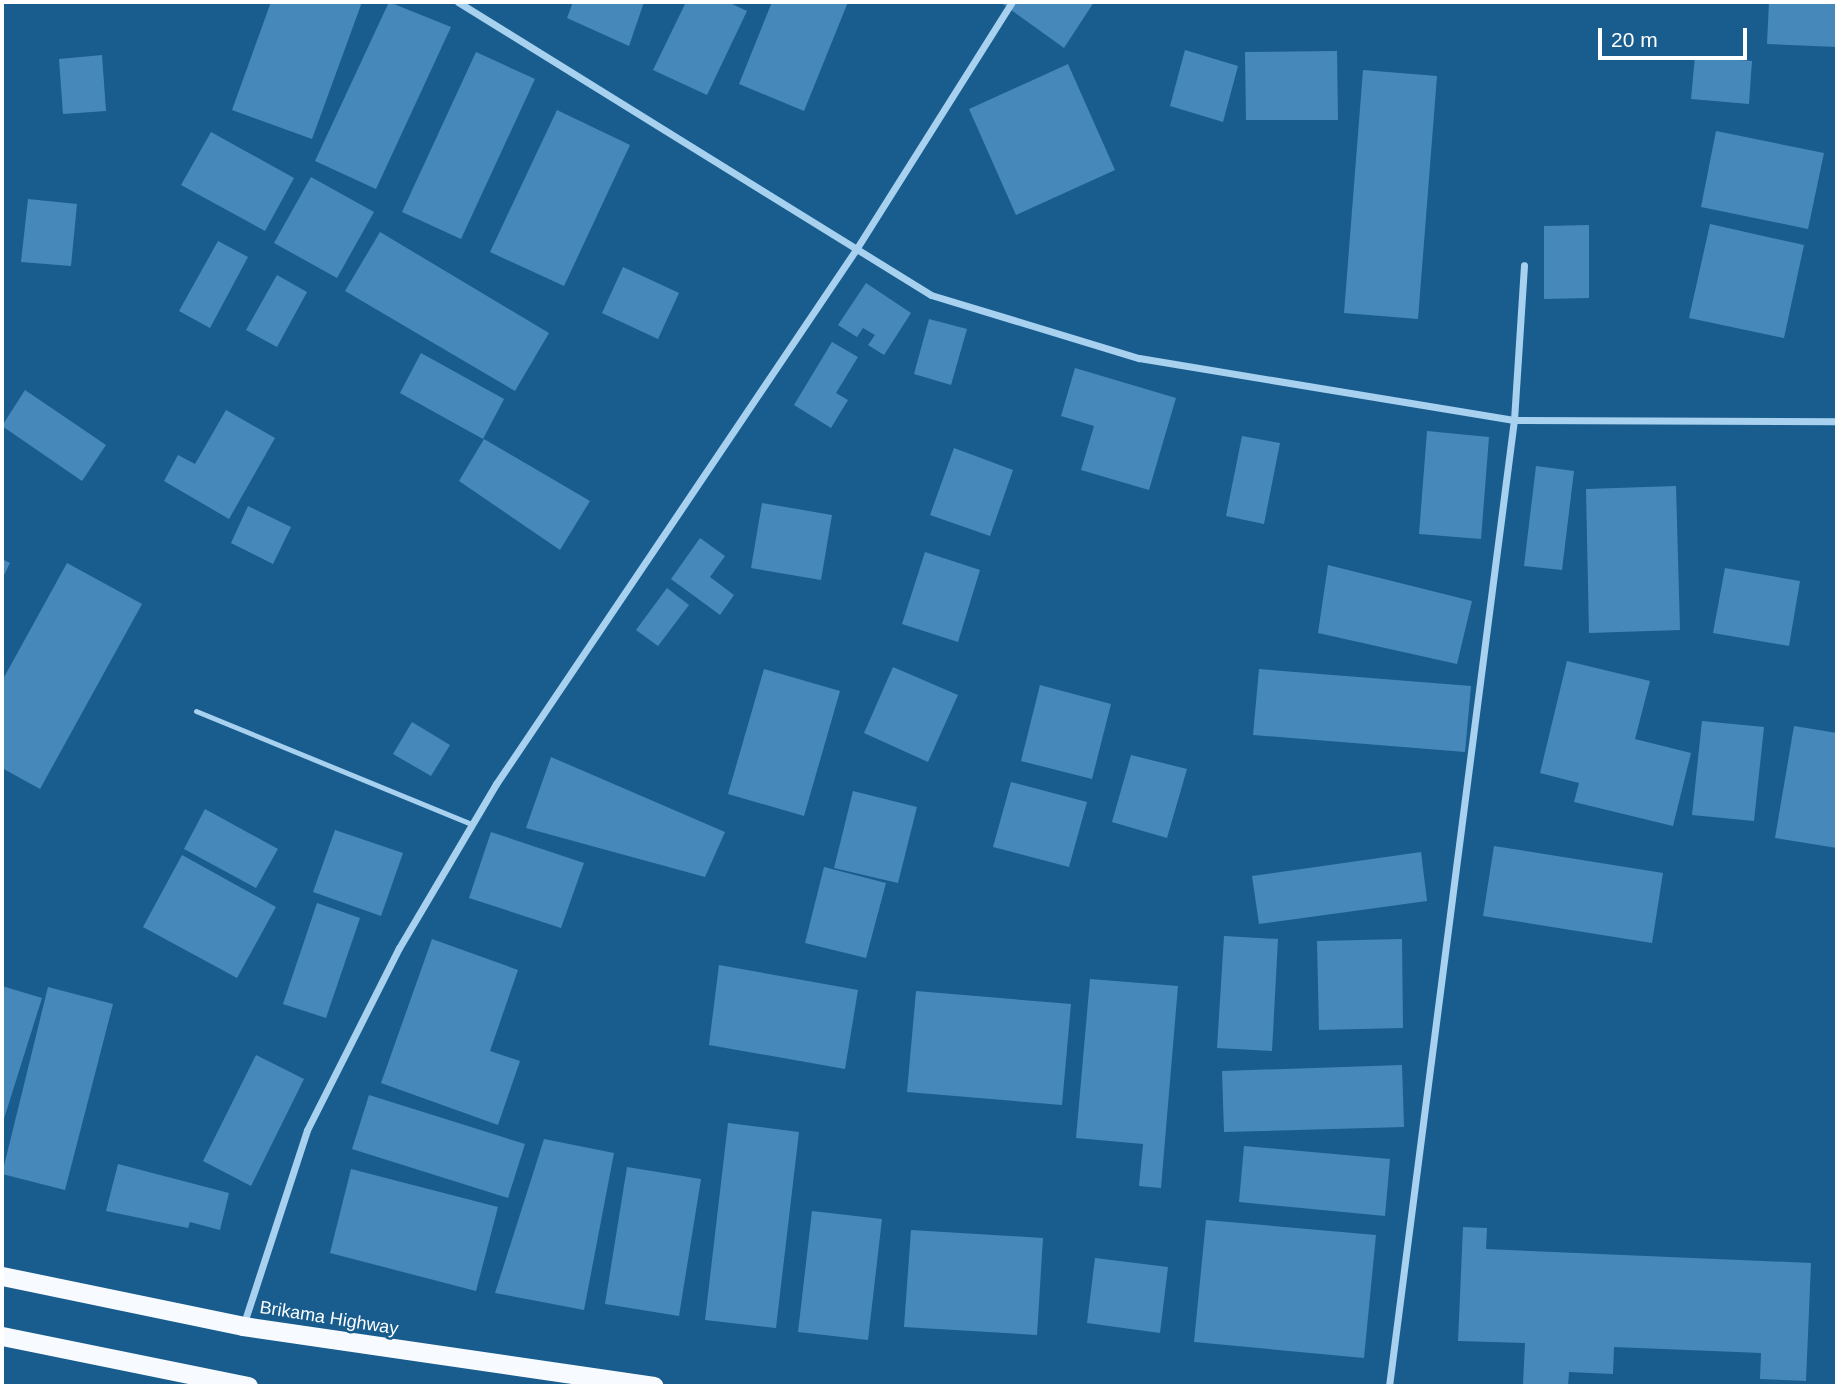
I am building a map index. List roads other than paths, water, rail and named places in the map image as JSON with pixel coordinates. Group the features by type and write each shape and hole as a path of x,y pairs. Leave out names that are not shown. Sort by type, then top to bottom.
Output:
{"highway":[{"name":"Brikama Highway","path":"2,1276 243,1326 654,1386"},
{"path":"2,1336 248,1386"}],"street":[{"path":"458,2 931,295 1139,358 1514,420 1837,421"},
{"path":"243,1326 307,1130 399,948 472,824 857,248 1012,2"},
{"path":"1389,1386 1514,420 1524,265"}],"lane":[{"path":"196,711 472,824"}]}
